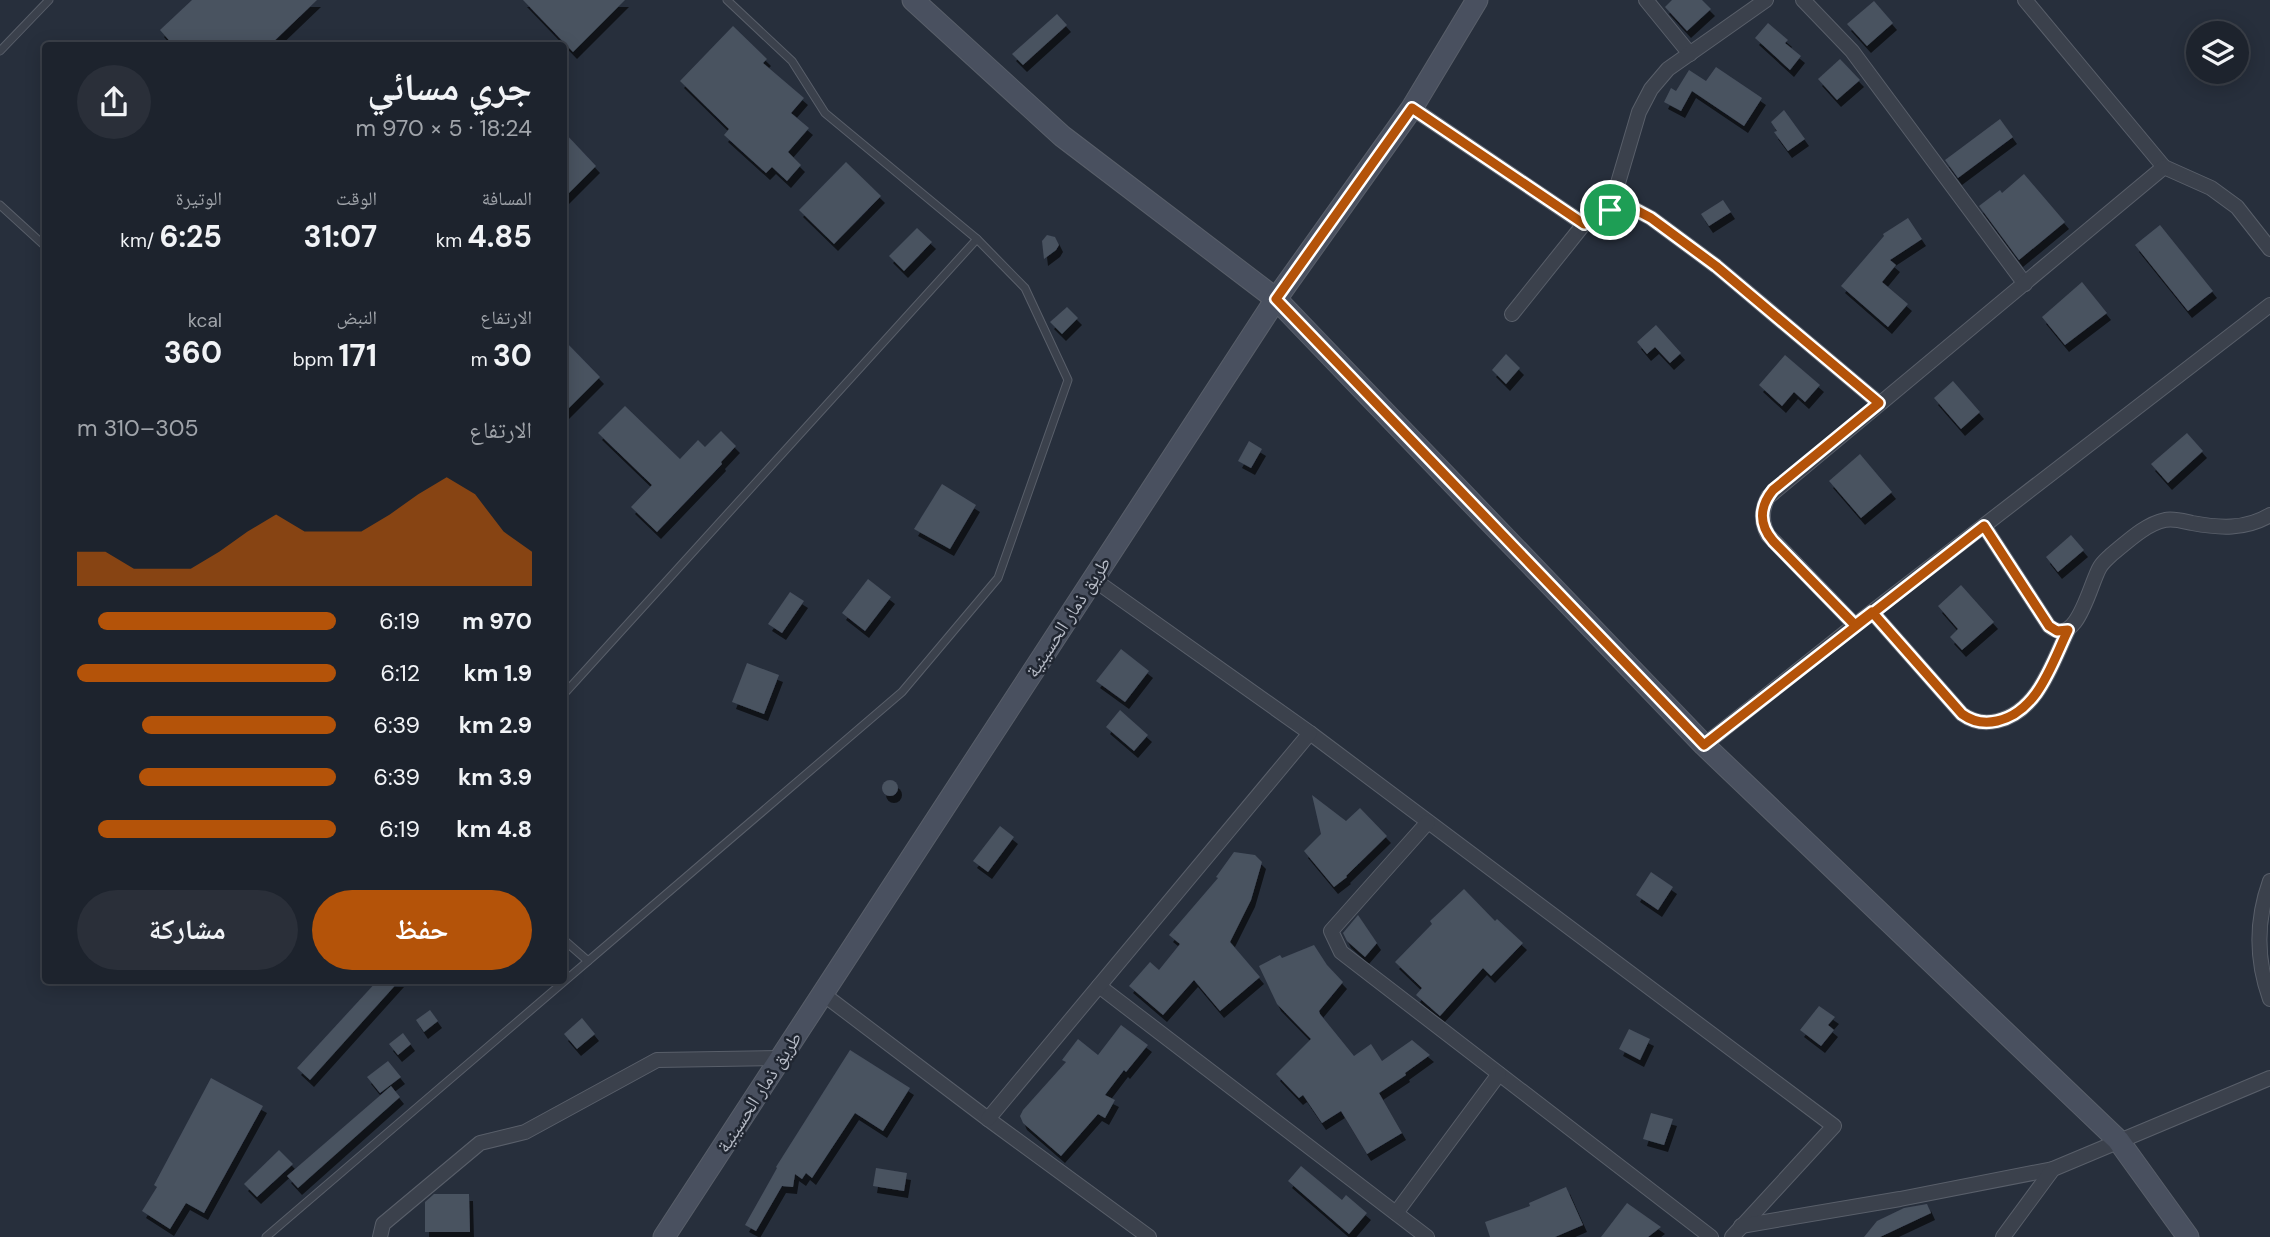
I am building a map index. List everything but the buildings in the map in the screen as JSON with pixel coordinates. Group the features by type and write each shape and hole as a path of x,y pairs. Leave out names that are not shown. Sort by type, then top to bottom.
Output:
{"street":[{"path":"913,0 1062,136 1276,299 1704,745 2118,1140 2188,1237"},
{"name":"طريق ذمار الحسينية","path":"664,1237 1276,299 1412,108 1477,0"},
{"path":"1646,0 1690,54"},
{"path":"1610,210 1639,112 1651,89 1668,69 1766,0"},
{"path":"1803,0 1852,51 2025,284"},
{"path":"2025,0 2164,167 2211,188 2237,206 2270,249"},
{"path":"1412,108 1584,224"},
{"path":"1855,625 1768,535 1762,512 1773,490 2164,167"},
{"path":"1511,314 1584,224 1610,210 1628,208 1651,218 1716,266 1879,403"},
{"path":"1704,745 2270,305"},
{"path":"1872,612 1962,714 1969,719 1986,723 2013,716 2028,704 2039,689 2068,630 2076,621 2100,566 2150,526 2169,519 2213,527 2240,527 2270,515"},
{"path":"1984,526 2049,626 2057,631 2068,630"},
{"path":"1093,579 1310,733 1834,1126 1737,1232"},
{"path":"988,1119 1310,733"},
{"path":"1428,822 1331,931 1341,952 1711,1237"},
{"path":"2270,881 2263,902 2259,943 2263,976 2270,999"},
{"path":"1099,986 1427,1237"},
{"path":"823,994 1149,1237"},
{"path":"380,1237 383,1224 480,1143 525,1132 657,1060 782,1058"},
{"path":"1395,1213 1499,1074"},
{"path":"1737,1232 2053,1169 2270,1078"},
{"path":"2003,1237 2053,1169"}],"lane":[{"path":"0,51 49,0"},
{"path":"567,979 902,692 998,578 1068,380 1026,288 976,239 825,113 792,61 727,0"},
{"path":"0,205 42,243"},
{"path":"567,691 976,239"},
{"path":"567,943 588,961"},
{"path":"266,1237 561,984"}],"route":[{"path":"1610,210 1584,224 1412,108 1276,299 1704,745 1855,625 1984,526 2049,626 2057,631 2068,630 2034,697 2021,710 1995,722 1969,719 1872,612 1855,625 1773,541 1764,528 1762,512 1773,490 1879,403 1716,266 1651,218 1628,208 1610,210"}]}
